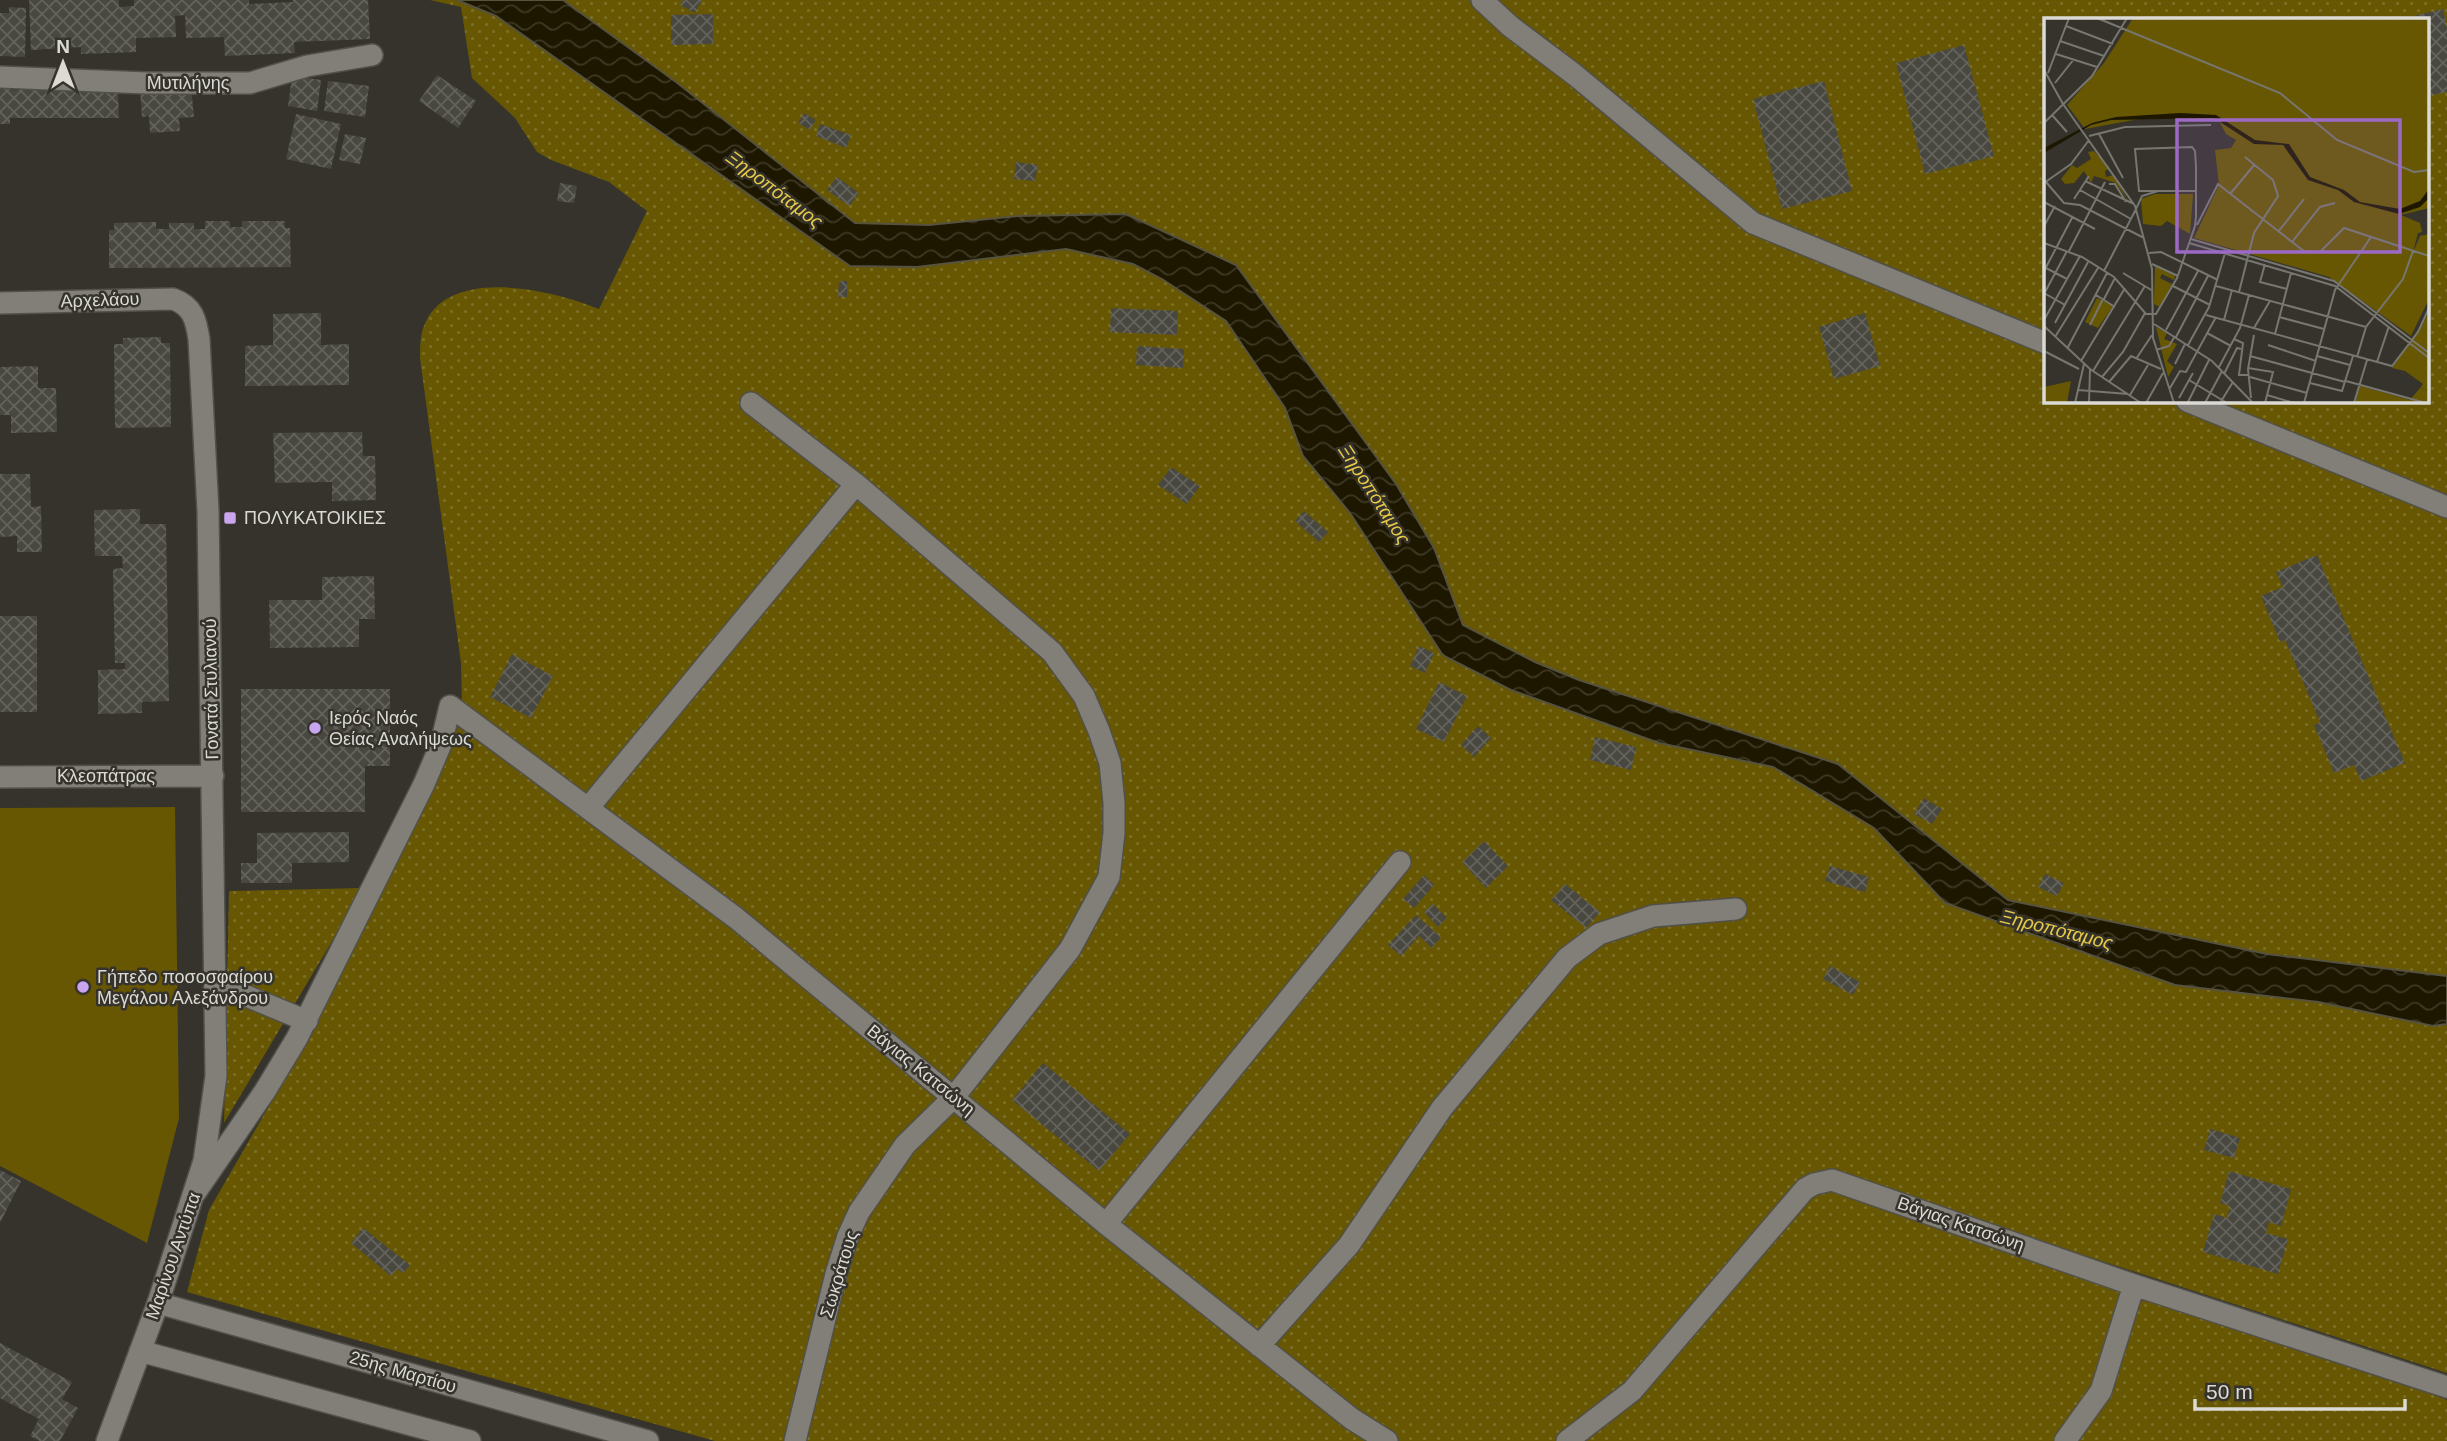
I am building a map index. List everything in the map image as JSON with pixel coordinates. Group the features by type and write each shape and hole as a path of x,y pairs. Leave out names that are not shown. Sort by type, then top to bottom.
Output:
{"street":[{"path":"1482,0 1510,26 1575,75 1753,223 2044,342"},
{"name":"Μυτιλήνης","path":"0,77 146,83 250,83 307,66 372,55"},
{"name":"Αρχελάου","path":"0,303 164,298 182,303 193,314"},
{"name":"Γονατά Στυλιανού","path":"193,314 199,339 208,511 216,1066"},
{"path":"2189,402 2447,507"},
{"name":"Σωκράτους","path":"751,403 856,484 1052,652 1084,696 1110,763 1114,833 1109,877 1070,949 954,1097 905,1145 859,1212 848,1236 833,1284 795,1441"},
{"path":"589,807 856,484"},
{"name":"Βάγιας Κατσώνη","path":"307,1021 428,774 445,734 450,706 736,918 1106,1224 1352,1419 1387,1441"},
{"name":"Κλεοπάτρας","path":"0,777 213,776"},
{"path":"1106,1224 1400,862"},
{"path":"1259,1346 1349,1245 1442,1108 1567,958 1599,934 1653,916 1736,909"},
{"path":"195,1193 265,1091 307,1021 215,983"},
{"name":"Μαρίνου Αντύπα","path":"107,1441 195,1193 210,1132 216,1066"},
{"name":"Βάγιας Κατσώνη","path":"1567,1441 1632,1391 1790,1204 1814,1184 1832,1180 2134,1285 2447,1387"},
{"path":"2065,1441 2101,1391 2134,1285"},
{"name":"25ης Μαρτίου","path":"158,1303 648,1441"},
{"path":"141,1351 470,1441"}],"shaded area":[{"path":"430,0 2447,0 2447,1373 1929,1205 2447,1400 2447,1441 715,1441 187,1292 209,1210 315,1026 432,788 456,731 462,707 461,663 420,358 421,337 431,313 448,298 471,290 498,287 553,294 599,309 647,211 609,182 537,152 515,118 472,78 461,7"},
{"name":"Γήπεδο ποσοσφαίρου Μεγάλου Αλεξάνδρου","path":"175,807 179,1118 147,1243 0,1166 0,808"},
{"path":"363,889 224,1123 229,891"}],"water":[{"name":"Ξηροπόταμος","path":"457,0 563,0 676,82 855,223 929,225 1018,216 1126,214 1236,265 1396,484 1434,548 1463,625 1535,662 1579,680 1838,764 2008,900 2267,954 2447,976 2447,1024 2433,1026 2318,1002 2175,985 1945,903 1874,828 1773,767 1659,743 1511,690 1446,657 1350,513 1303,456 1285,408 1226,321 1162,279 1133,264 1066,249 917,267 850,266 496,16"}],"building":[{"path":"29,0 119,0 119,7 134,6 134,0 249,0 249,4 293,0 368,0 370,39 294,42 295,53 225,56 224,37 186,38 185,15 175,16 176,37 136,38 136,52 81,54 81,47 31,50"},
{"path":"683,0 702,0 695,13 680,5"},
{"path":"9,7 26,8 25,57 0,56 0,13 9,13"},
{"path":"2443,9 2447,28 2447,92 2430,96 2430,18 2405,18"},
{"path":"713,14 713,44 671,45 671,15"},
{"path":"1964,45 1994,156 1925,174 1896,63"},
{"path":"437,75 476,101 458,128 419,101"},
{"path":"292,76 321,80 317,111 288,106"},
{"path":"328,81 369,86 365,117 324,111"},
{"path":"1824,81 1852,191 1782,209 1753,99"},
{"path":"191,86 194,117 179,118 180,131 150,133 149,116 142,117 140,90"},
{"path":"0,88 118,90 119,118 10,118 10,124 0,124"},
{"path":"804,113 816,120 810,130 798,123"},
{"path":"296,114 341,124 331,169 286,159"},
{"path":"820,124 851,135 846,148 816,136"},
{"path":"345,134 366,138 360,164 339,160"},
{"path":"1016,162 1038,165 1035,181 1014,179"},
{"path":"837,177 859,193 849,206 827,190"},
{"path":"560,183 577,186 574,203 557,201"},
{"path":"205,221 230,221 230,227 242,227 242,221 285,221 285,228 290,228 291,267 109,268 109,230 114,230 114,223 156,222 156,229 169,229 169,223 194,223 194,229 205,229"},
{"path":"839,281 847,281 847,297 838,297"},
{"path":"1111,308 1178,311 1177,335 1110,332"},
{"path":"321,313 321,345 349,344 349,385 245,386 245,346 273,345 273,314"},
{"path":"1865,313 1880,366 1834,379 1819,327"},
{"path":"161,337 161,343 170,343 171,427 115,428 114,344 123,344 123,338"},
{"path":"1137,346 1184,349 1183,368 1136,365"},
{"path":"38,366 38,388 56,388 57,432 11,433 11,415 0,415 0,367"},
{"path":"362,432 363,456 375,456 376,500 332,501 332,482 275,483 273,433"},
{"path":"1171,467 1200,486 1187,504 1158,485"},
{"path":"0,474 30,474 31,507 41,506 42,552 17,552 17,536 0,537"},
{"path":"140,509 140,524 166,524 169,701 142,702 142,713 98,714 98,670 125,669 125,663 115,663 113,569 123,568 122,556 95,556 94,510"},
{"path":"1304,511 1328,532 1319,542 1295,521"},
{"path":"2317,555 2405,763 2361,781 2354,765 2334,773 2314,725 2320,722 2285,640 2280,642 2261,596 2283,587 2276,572"},
{"path":"374,576 375,619 359,619 359,647 270,648 269,600 322,600 322,577"},
{"path":"0,616 37,616 37,712 0,712"},
{"path":"1419,646 1434,653 1425,673 1410,666"},
{"path":"512,654 553,676 531,718 490,697"},
{"path":"1439,682 1467,696 1444,742 1416,729"},
{"name":"Ιερός Ναός Θείας Αναλήψεως","path":"241,689 390,689 390,766 365,766 365,812 241,812"},
{"path":"1478,726 1491,738 1474,757 1461,745"},
{"path":"1595,737 1636,747 1631,770 1590,760"},
{"path":"1924,798 1942,809 1932,824 1914,814"},
{"path":"349,832 349,862 292,863 292,883 241,883 241,863 257,863 257,833"},
{"path":"1484,841 1508,866 1486,888 1462,862"},
{"path":"1830,866 1869,877 1865,892 1825,881"},
{"path":"2045,874 2064,883 2057,896 2038,887"},
{"path":"1424,875 1434,885 1414,908 1403,899"},
{"path":"1565,884 1600,912 1586,928 1551,900"},
{"path":"1433,904 1447,918 1438,927 1424,912"},
{"path":"1416,915 1441,937 1432,948 1419,936 1401,956 1388,945"},
{"path":"1830,966 1860,982 1853,995 1823,979"},
{"path":"1043,1063 1130,1134 1099,1171 1012,1100"},
{"path":"2210,1129 2240,1138 2234,1158 2204,1150"},
{"path":"0,1170 21,1181 0,1223"},
{"path":"2229,1171 2291,1189 2281,1226 2269,1222 2266,1233 2288,1239 2278,1274 2203,1252 2214,1214 2227,1218 2230,1206 2220,1203"},
{"path":"363,1228 410,1265 403,1273 397,1269 391,1276 351,1243"},
{"path":"0,1343 72,1382 62,1399 78,1408 60,1441 39,1441 30,1436 39,1419 0,1398"}],"place":[{"name":"ΠΟΛΥΚΑΤΟΙΚΙΕΣ","path":"230,518"},
{"name":"Ιερός Ναός Θείας Αναλήψεως","path":"315,728"},
{"name":"Γήπεδο ποσοσφαίρου Μεγάλου Αλεξάνδρου","path":"83,987"}]}
